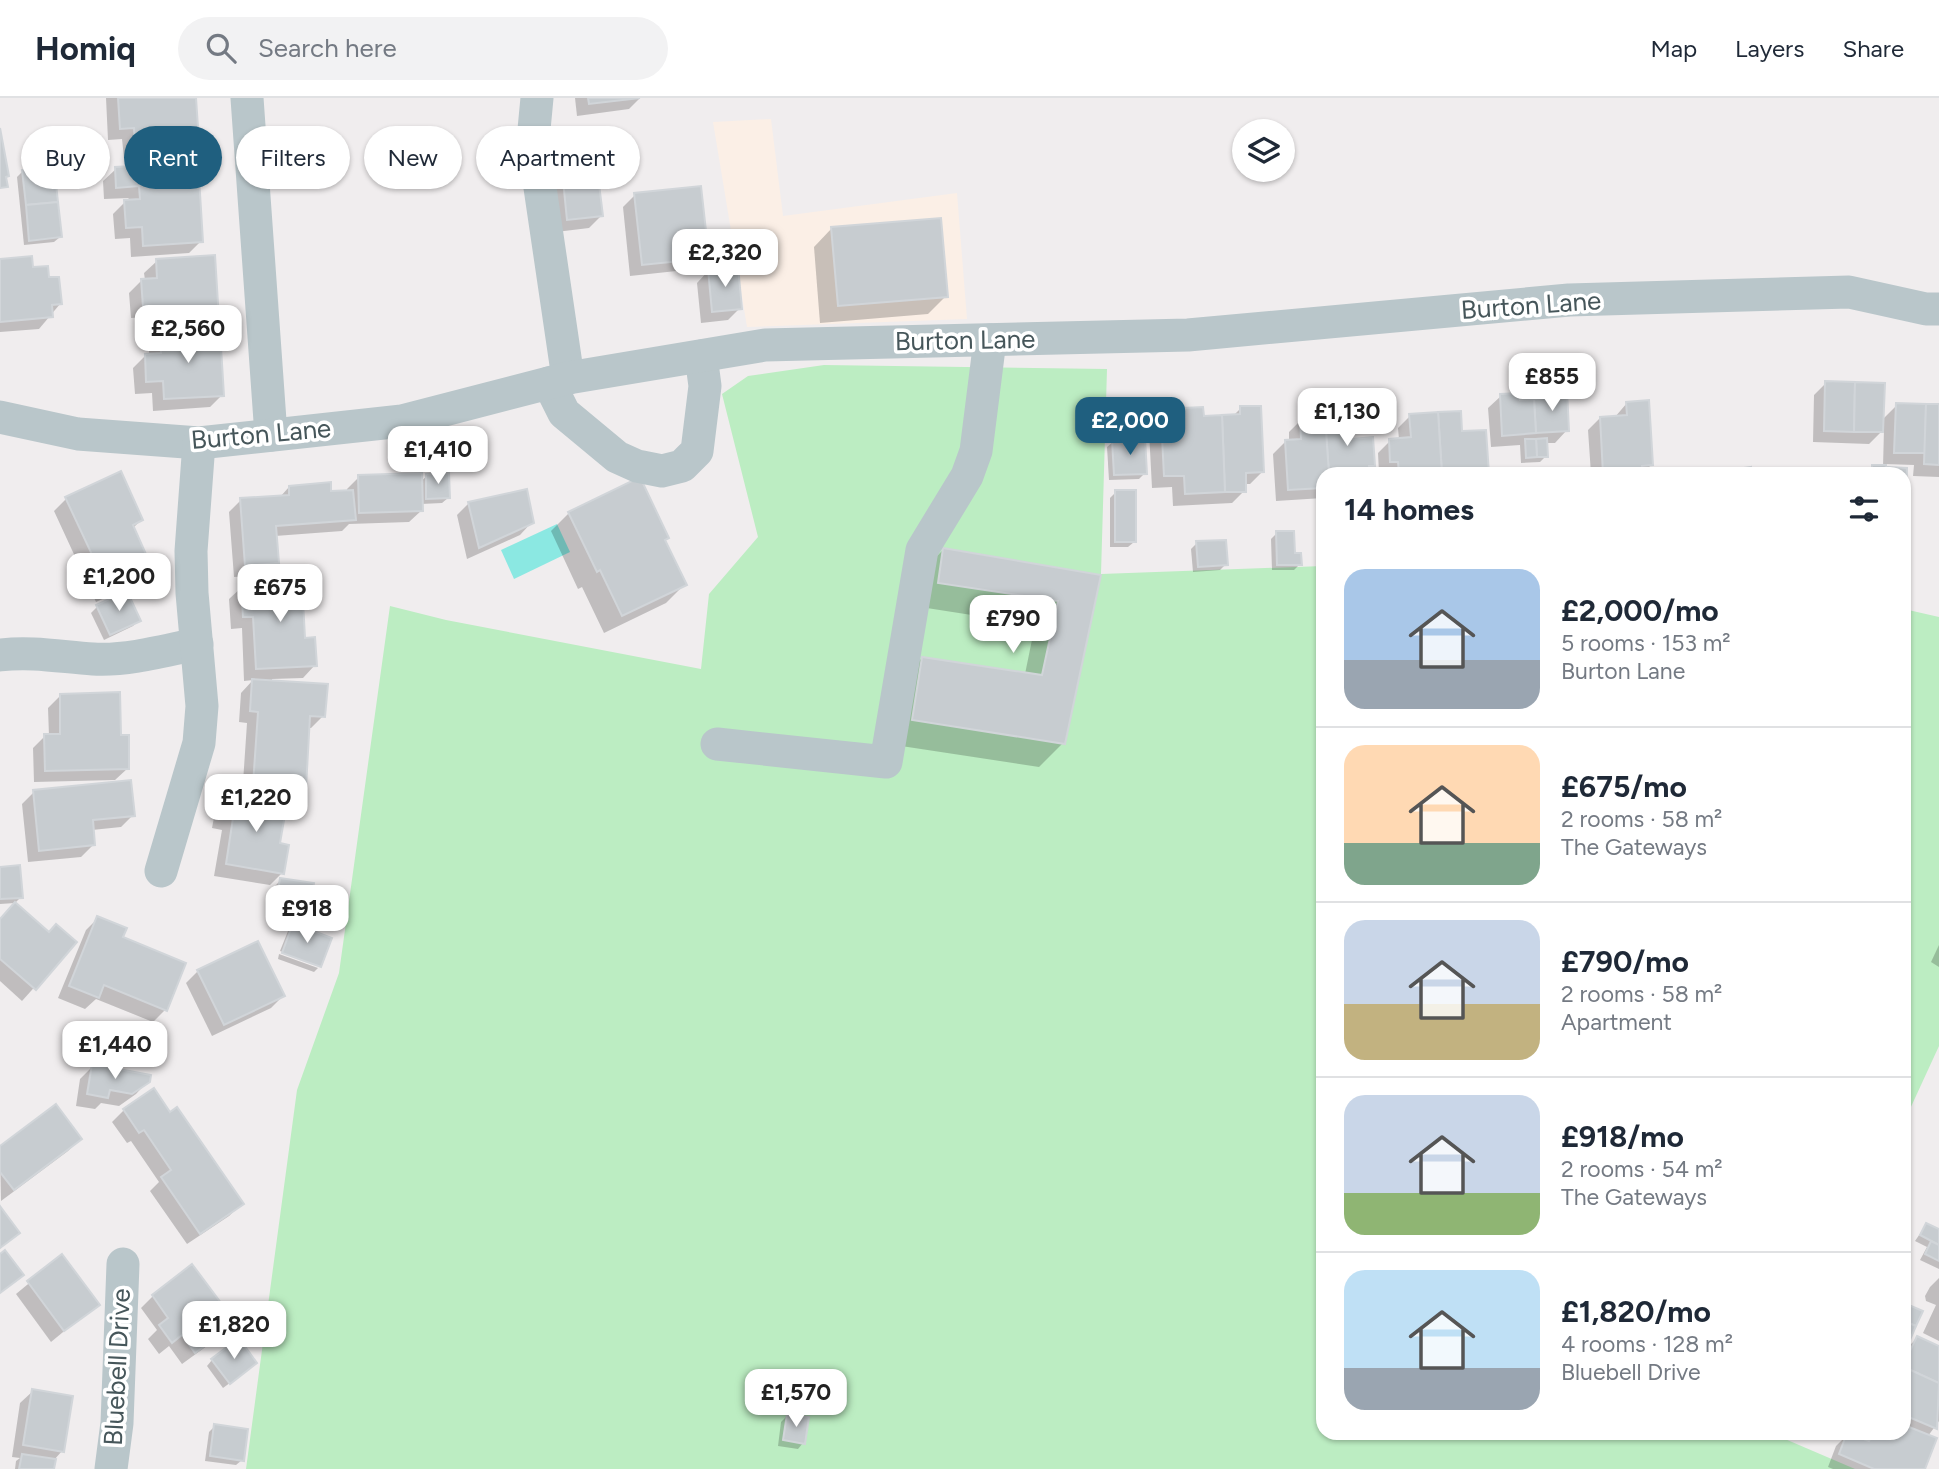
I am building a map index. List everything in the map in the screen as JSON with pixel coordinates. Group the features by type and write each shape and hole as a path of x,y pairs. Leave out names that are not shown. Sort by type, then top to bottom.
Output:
{"street":[{"path":"247,98 271,435"},
{"path":"537,98 533,140 564,413 617,457 637,466 662,471 682,466 697,451 705,386 701,356"},
{"name":"Burton Lane","path":"0,417 78,434 199,443 402,421 559,381 765,345 1188,335 1569,300 1850,292 1926,309 1939,309"},
{"path":"717,744 886,762 922,550 967,476 976,451 990,340"},
{"path":"161,871 199,743 202,706 191,551 199,443"},
{"path":"0,655 49,653 96,659 150,654 197,644"},
{"name":"Bluebell Drive","path":"111,1469 117,1423 123,1264"}],"shaded area":[{"path":"771,119 783,216 957,193 967,319 747,327 713,122"}],"green space":[{"path":"824,365 1107,369 1101,574 1316,566 1316,1440 1787,1440 1855,1469 246,1469 297,1090 339,973 390,606 446,620 701,669 709,594 758,537 722,394 748,376"},
{"path":"1911,611 1939,617 1939,1046 1911,1107"}],"water":[{"path":"557,524 570,552 514,579 501,550"}],"building":[{"path":"118,98 196,98 198,126 124,126 124,129 120,129"},
{"path":"588,98 640,98 589,104"},
{"path":"0,128 9,176 6,177 8,187 0,188"},
{"path":"115,167 124,167 124,187 116,188"},
{"path":"701,186 709,258 642,265 634,193"},
{"path":"24,189 57,189 58,202 26,205"},
{"path":"139,189 200,189 203,242 143,246 142,227 126,228 124,200 140,199"},
{"path":"564,189 600,189 603,216 567,220"},
{"path":"58,202 62,237 29,241 26,205"},
{"path":"941,218 948,297 838,306 831,227"},
{"path":"215,255 219,320 160,324 159,306 143,307 141,279 157,278 156,259"},
{"path":"32,256 33,267 48,266 49,277 59,277 62,304 52,305 53,317 0,322 0,259"},
{"path":"738,266 742,309 712,312 708,269"},
{"path":"220,331 224,396 164,399 163,381 146,382 145,354 161,353 160,334"},
{"path":"1825,381 1855,382 1854,432 1824,431"},
{"path":"1855,382 1885,383 1883,432 1854,432"},
{"path":"1567,390 1569,431 1536,433 1534,399 1548,398 1548,391"},
{"path":"1520,393 1520,400 1534,399 1536,433 1502,436 1500,394"},
{"path":"1649,400 1653,465 1603,467 1600,417 1627,415 1626,402"},
{"path":"1896,403 1926,404 1925,453 1894,453"},
{"path":"1926,404 1939,404 1939,465 1924,464"},
{"path":"1240,406 1261,406 1264,472 1246,473 1246,492 1225,492 1222,415 1240,414"},
{"path":"1203,407 1204,416 1222,415 1225,492 1185,494 1184,476 1164,476 1161,417 1184,417 1183,408"},
{"path":"1461,411 1462,431 1486,430 1489,467 1442,467 1438,412"},
{"path":"1438,412 1442,467 1398,467 1398,462 1390,462 1389,439 1411,437 1409,414"},
{"path":"1350,415 1352,439 1373,437 1375,466 1329,467 1325,417"},
{"path":"1325,417 1329,467 1316,467 1316,488 1288,490 1285,440 1301,439 1300,418"},
{"path":"1145,438 1147,474 1114,475 1112,440"},
{"path":"1547,438 1548,457 1537,457 1536,439"},
{"path":"1525,439 1536,439 1537,457 1526,458"},
{"path":"121,471 143,520 133,525 153,570 109,591 65,497"},
{"path":"422,473 423,511 359,513 358,475"},
{"path":"449,473 450,498 426,499 426,474"},
{"path":"640,477 669,538 665,540 687,585 622,616 568,512"},
{"path":"331,482 331,491 353,490 356,520 276,526 279,563 245,566 240,498 289,495 289,486"},
{"path":"527,489 534,523 479,548 468,502"},
{"path":"1115,490 1136,490 1136,542 1115,542"},
{"path":"1276,531 1294,531 1295,553 1301,553 1302,565 1277,565"},
{"path":"1226,540 1228,565 1198,567 1196,541"},
{"path":"943,548 1101,575 1065,744 912,720 922,657 1042,675 1058,601 938,583"},
{"path":"312,581 313,600 303,601 305,638 315,637 317,666 256,669 253,617 243,617 241,585"},
{"path":"127,591 141,621 110,635 96,605"},
{"path":"252,679 328,684 325,717 310,716 306,788 253,785 258,712 250,711"},
{"path":"120,692 121,735 129,735 129,769 45,771 44,734 60,734 60,694"},
{"path":"131,780 135,816 93,820 95,845 39,851 33,790"},
{"path":"227,793 287,803 280,843 289,845 284,874 226,864 233,818 224,816"},
{"path":"20,865 23,898 0,899 0,867"},
{"path":"280,878 314,883 309,915 275,909"},
{"path":"15,902 49,932 56,924 77,942 36,990 0,959 0,919"},
{"path":"97,916 127,928 123,937 186,963 167,1011 104,985 99,998 69,986"},
{"path":"293,923 332,938 321,967 282,953"},
{"path":"258,941 285,996 224,1025 197,970"},
{"path":"92,1064 151,1075 150,1082 132,1094 110,1090 108,1098 87,1094"},
{"path":"154,1088 170,1112 177,1107 244,1204 200,1234 161,1177 171,1170 144,1130 139,1133 123,1109"},
{"path":"56,1104 82,1139 14,1190 0,1172 0,1146"},
{"path":"0,1206 20,1233 0,1248"},
{"path":"1926,1223 1939,1229 1939,1245 1920,1235"},
{"path":"1931,1241 1939,1245 1939,1261 1925,1254"},
{"path":"5,1250 24,1275 0,1293 0,1254"},
{"path":"62,1254 100,1305 64,1331 27,1281"},
{"path":"192,1264 236,1323 195,1353 182,1335 172,1343 159,1325 168,1318 152,1295"},
{"path":"1911,1306 1923,1311 1916,1326 1911,1324"},
{"path":"1911,1324 1916,1326 1911,1338"},
{"path":"1917,1336 1939,1346 1939,1383 1911,1370 1911,1349"},
{"path":"239,1338 257,1363 230,1384 211,1359"},
{"path":"1911,1370 1939,1383 1937,1429 1911,1418"},
{"path":"32,1389 73,1396 64,1452 23,1445"},
{"path":"787,1414 809,1417 805,1444 783,1440"},
{"path":"214,1424 248,1429 244,1461 210,1456"},
{"path":"1911,1428 1937,1438 1925,1469 1874,1469 1839,1454 1844,1440 1911,1440"},
{"path":"22,1454 56,1459 54,1469 19,1469"}]}
